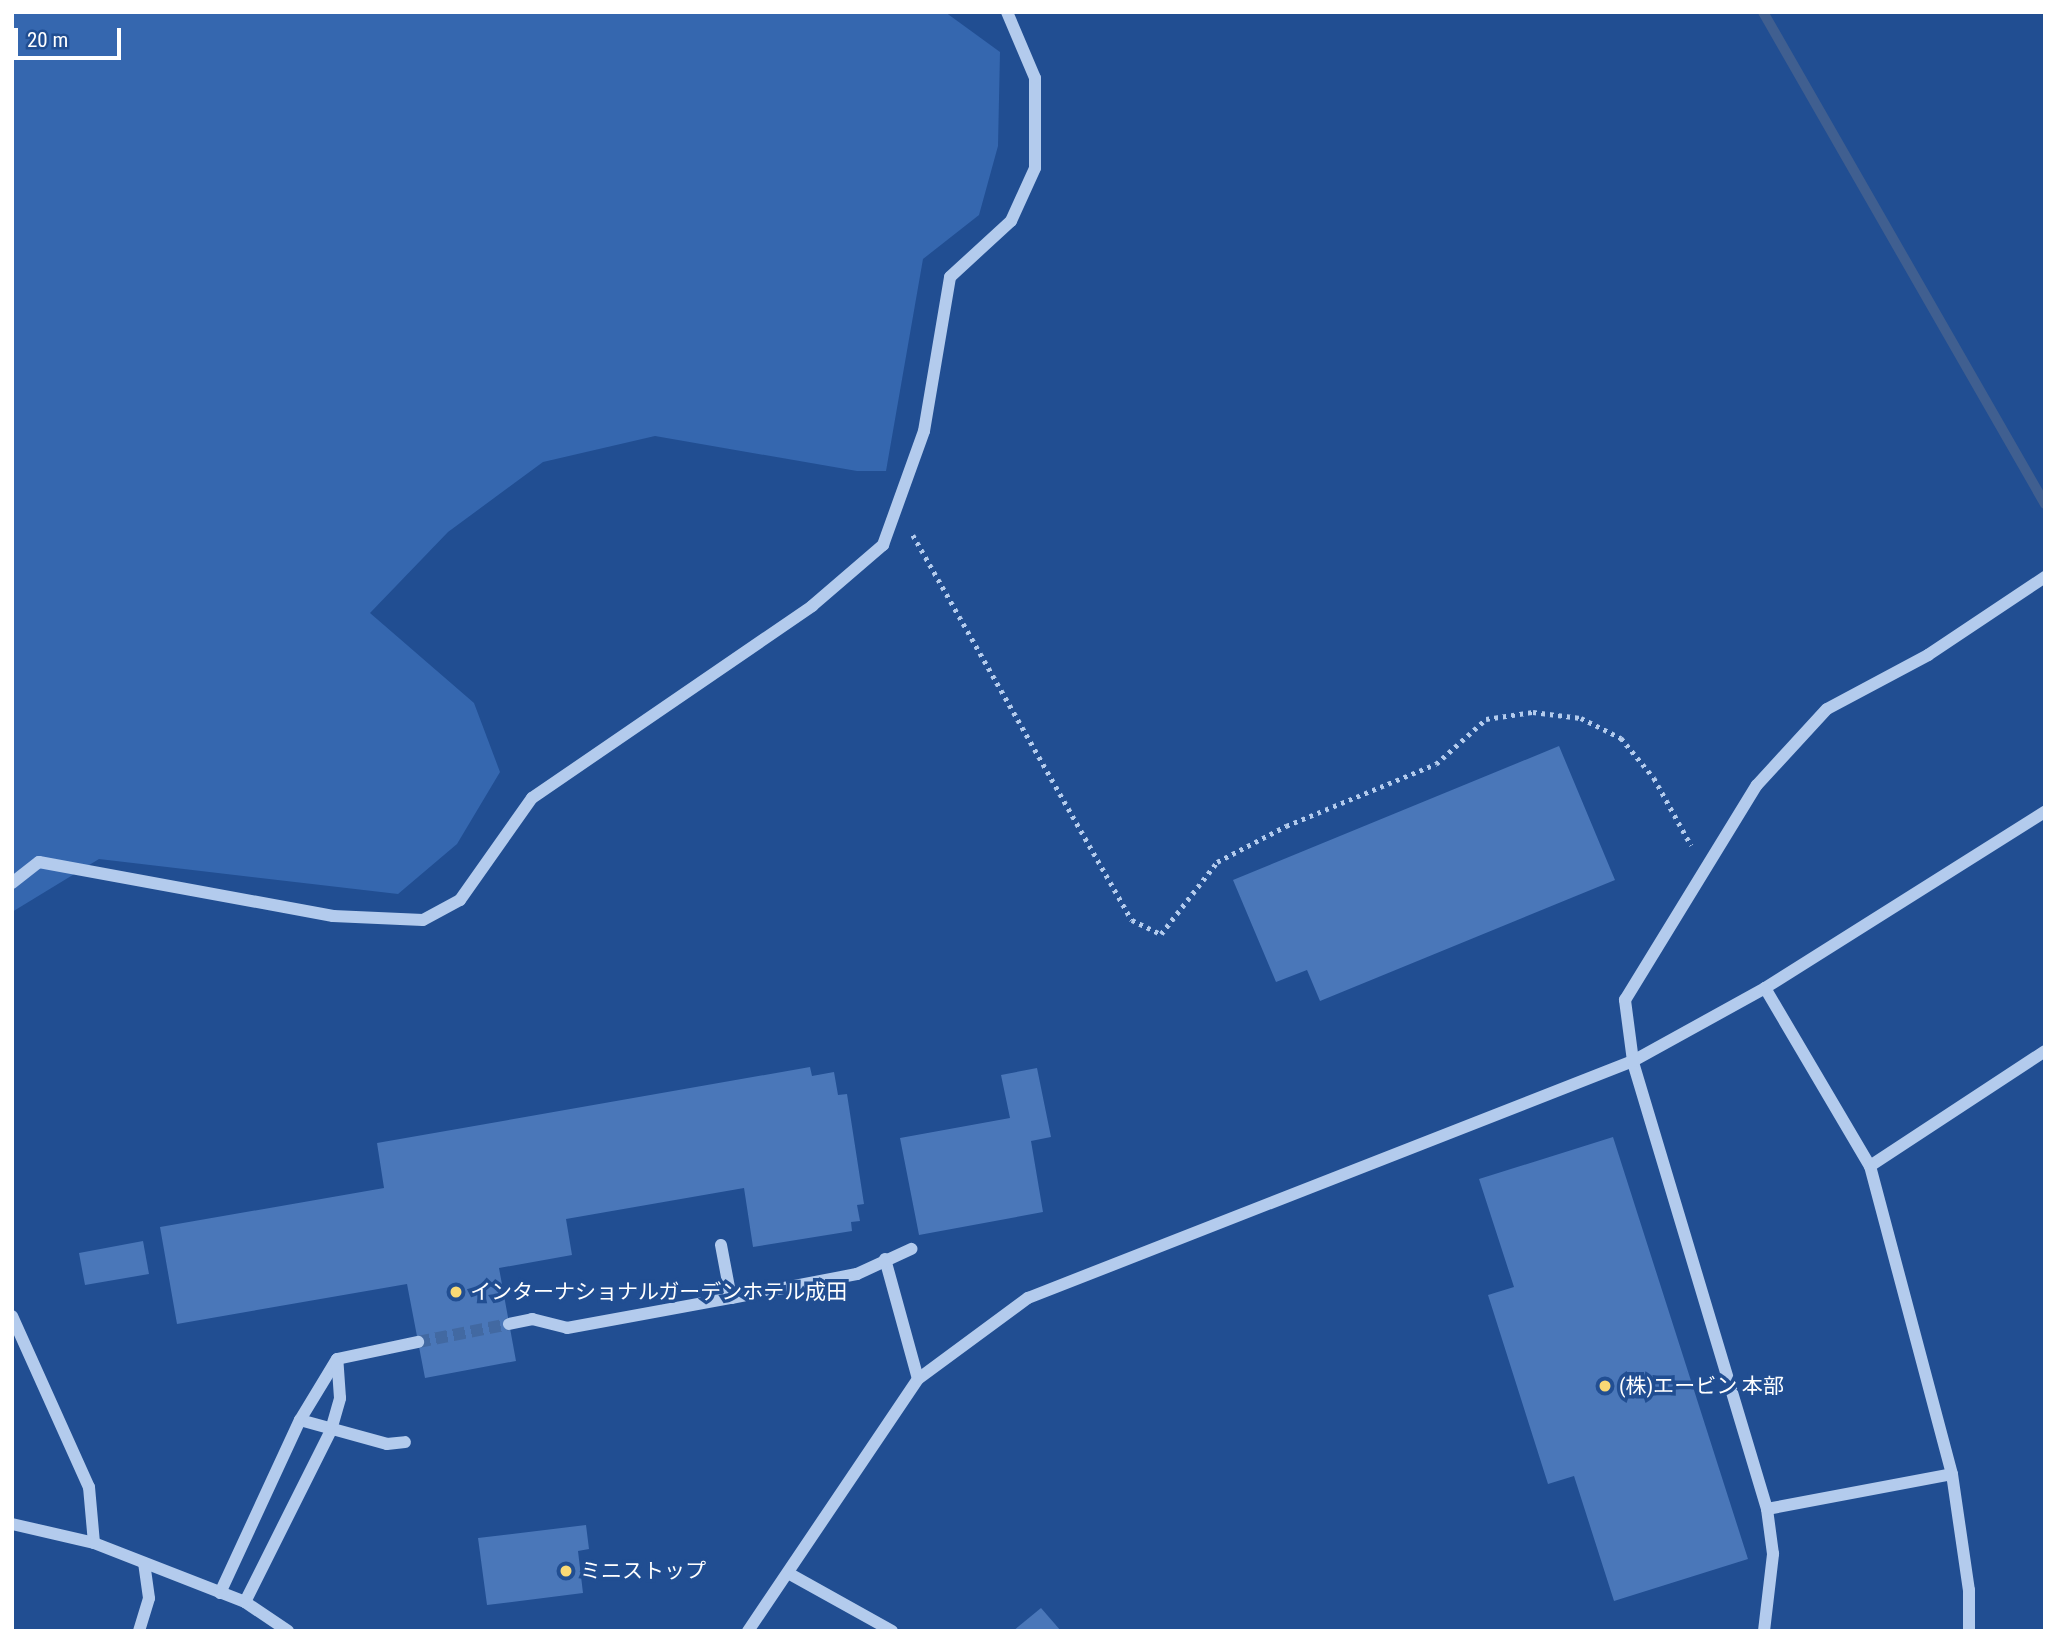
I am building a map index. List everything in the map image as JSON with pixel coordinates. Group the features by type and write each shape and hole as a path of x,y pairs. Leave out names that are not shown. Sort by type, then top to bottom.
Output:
{"street":[{"path":"12,883 39,862 333,916 423,920 460,900 531,798 812,606 883,545 924,431 950,277 1011,220 1035,168 1035,78 1007,12"},
{"path":"1763,1631 1773,1554 1767,1509 1633,1061 1625,1000 1757,785 1827,709 1928,654 2045,577"},
{"path":"748,1631 918,1378 1028,1298 1633,1061 1765,988 2045,811"},
{"path":"1765,988 1870,1166 1952,1474 1969,1590 1969,1631"},
{"path":"1870,1166 2045,1051"},
{"path":"721,1245 731,1298"},
{"path":"509,1324 532,1319 567,1328 731,1298 857,1274 911,1249"},
{"path":"886,1259 918,1378"},
{"path":"12,1316 89,1487 94,1543"},
{"path":"220,1592 300,1420 337,1359 418,1342"},
{"path":"245,1602 331,1430 340,1398 337,1359"},
{"path":"300,1420 387,1444 405,1442"},
{"path":"1767,1509 1952,1474"},
{"path":"12,1524 94,1543 245,1602 288,1631"},
{"path":"139,1631 149,1598 144,1563"},
{"path":"788,1573 892,1631"}],"path":[{"path":"897,507 1132,920 1161,934 1217,862 1286,825 1436,764 1486,719 1533,712 1581,718 1621,738 1654,778 1705,870"}],"shaded area":[{"path":"12,12 945,12 1000,52 998,146 979,215 923,259 886,471 857,471 655,436 543,462 448,532 370,613 474,703 500,772 457,844 398,894 99,859 12,912"}],"building":[{"path":"1559,746 1615,880 1320,1001 1307,970 1276,982 1233,880"},
{"name":"インターナショナルガーデンホテル成田","path":"810,1067 812,1076 834,1072 838,1095 847,1094 864,1204 857,1205 860,1221 851,1222 852,1231 753,1247 744,1188 566,1219 572,1255 499,1268 516,1361 425,1378 407,1284 177,1324 160,1227 384,1188 377,1143"},
{"path":"1037,1068 1051,1137 1031,1141 1043,1212 919,1235 900,1138 1010,1118 1001,1075"},
{"name":"(株)エービン 本部","path":"1613,1137 1748,1559 1614,1601 1574,1476 1548,1484 1488,1295 1514,1287 1479,1179"},
{"path":"143,1241 149,1274 85,1285 79,1253"},
{"path":"586,1525 589,1549 578,1551 583,1593 487,1605 478,1538"},
{"path":"1041,1608 1061,1631 1013,1631"}],"waterway":[{"path":"1763,12 2045,504"}],"tunnel":[{"path":"418,1342 509,1324"}],"place":[{"name":"インターナショナルガーデンホテル成田","path":"456,1292"},
{"name":"(株)エービン 本部","path":"1605,1386"},
{"name":"ミニストップ","path":"566,1571"}]}
